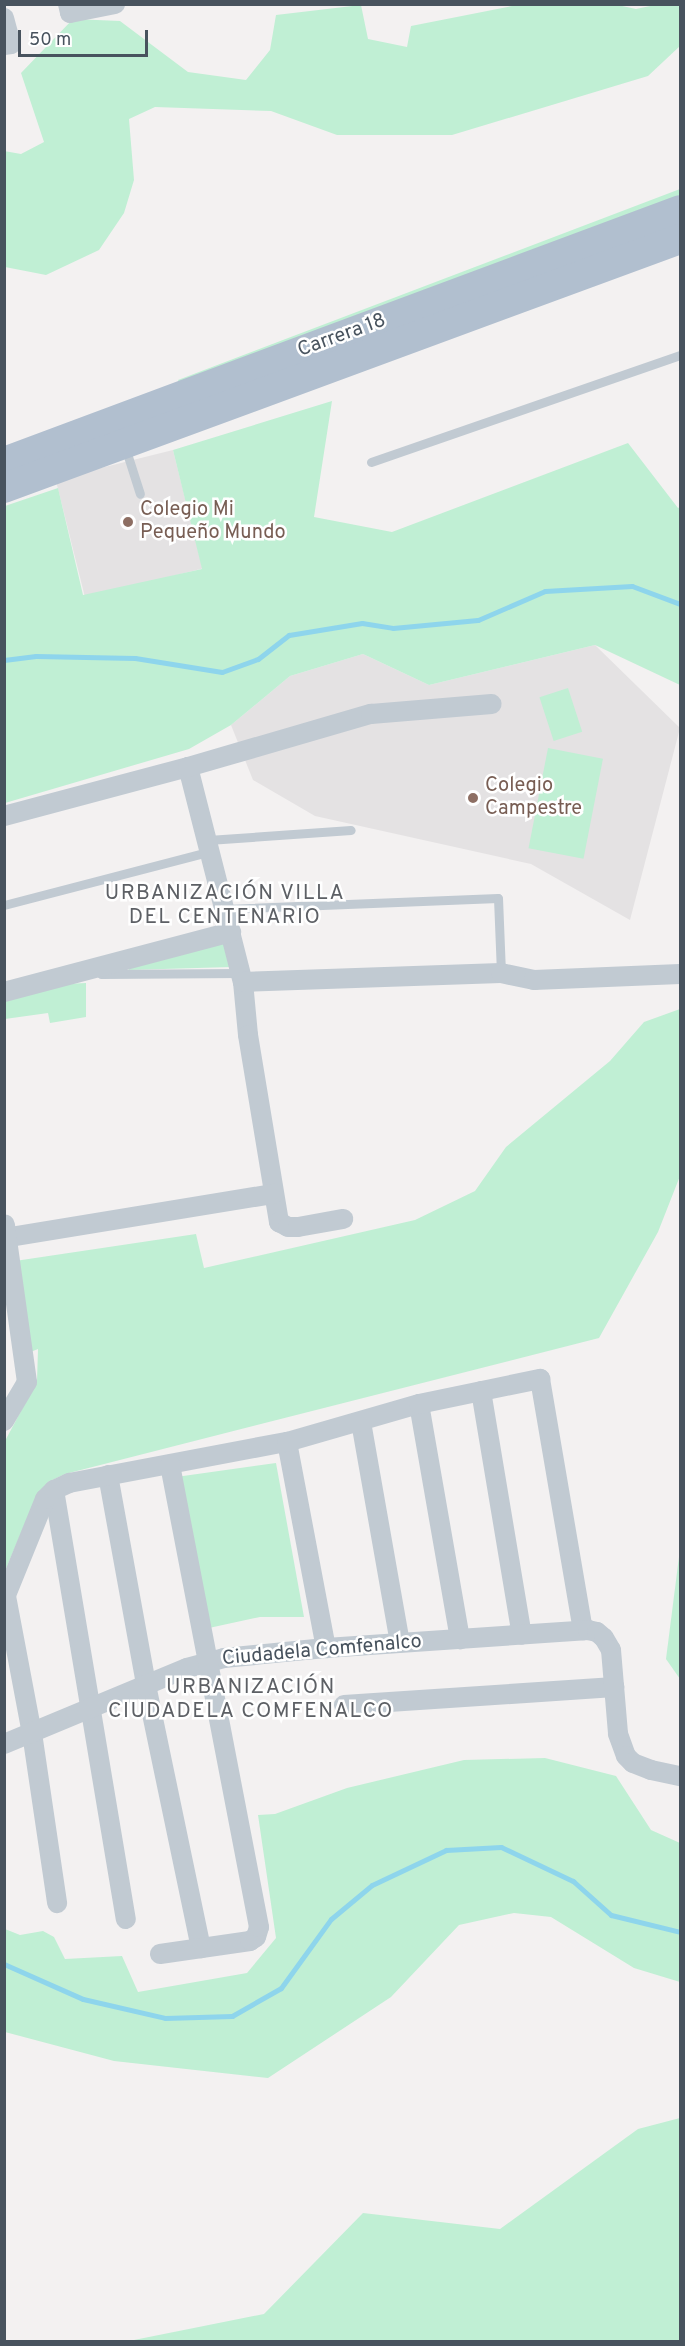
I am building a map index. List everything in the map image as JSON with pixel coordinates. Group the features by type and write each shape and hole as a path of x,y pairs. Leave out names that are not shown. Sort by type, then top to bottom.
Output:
{"main road":[{"name":"Carrera 18","path":"4,462 681,210"},
{"name":"Carrera 18","path":"4,488 681,239"}],"street":[{"path":"68,4 70,13 116,4"},
{"path":"4,18 11,44 4,45"},
{"path":"4,816 188,767 371,714 492,704"},
{"path":"188,767 242,978 248,1035 279,1222 284,1226 298,1227 344,1219"},
{"path":"4,992 231,932"},
{"path":"242,978 501,973 534,980 681,974"},
{"path":"4,1421 27,1382 5,1233 273,1194"},
{"path":"57,1903 32,1733 5,1598 45,1499 54,1490 69,1483 287,1442 419,1404 481,1391 540,1379 583,1630 597,1632 611,1650 618,1734 626,1756 633,1763 651,1770 681,1776"},
{"path":"481,1391 522,1635"},
{"path":"419,1404 460,1639"},
{"path":"361,1422 400,1643"},
{"path":"287,1442 326,1648"},
{"path":"160,1954 250,1941 256,1936 259,1927 206,1663 170,1464"},
{"path":"108,1475 146,1685 201,1948"},
{"path":"54,1490 126,1918"},
{"name":"Ciudadela Comfenalco","path":"4,1744 146,1685 224,1658 326,1648 583,1630"},
{"path":"344,1705 614,1687"}],"lane":[{"path":"371,462 681,356"},
{"path":"125,444 140,494"},
{"path":"4,905 209,845 351,830"},
{"path":"225,909 497,898 500,902 501,973"},
{"path":"72,974 242,978"}],"shaded area":[{"name":"Colegio Mi Pequeño Mundo","path":"173,450 203,568 85,598 56,479"},
{"name":"Colegio Campestre","path":"595,645 680,728 630,920 531,864 315,816 253,780 231,725 290,676 363,654 429,685"}],"green space":[{"path":"613,4 636,9 655,5 680,5 680,46 648,76 452,135 337,135 271,111 155,107 129,119 134,180 124,213 99,250 46,275 5,267 4,151 21,154 44,142 21,73 73,19 120,21 188,72 246,80 270,50 276,15 361,5 368,39 407,47 411,26 517,5"},
{"path":"680,189 680,200 180,385 178,380"},
{"path":"332,401 314,517 392,532 628,443 678,508 680,507 680,685 595,645 429,685 363,654 290,676 231,725 189,749 5,803 5,506 58,488 83,595 202,569 173,450"},
{"path":"568,688 582,732 554,741 539,697"},
{"path":"548,748 603,759 584,859 529,848"},
{"path":"225,943 231,967 129,970 128,967"},
{"path":"86,983 86,1017 50,1023 48,1013 5,1019 5,999 66,984"},
{"path":"680,1009 680,1176 658,1232 599,1338 65,1474 48,1482 37,1495 5,1571 5,1441 37,1381 38,1349 28,1353 15,1261 196,1234 204,1268 415,1220 475,1191 506,1147 610,1061 644,1022"},
{"path":"276,1463 304,1617 260,1617 209,1628 176,1477"},
{"path":"680,1549 680,1679 666,1659"},
{"path":"545,1758 616,1776 651,1830 680,1843 680,1982 634,1968 551,1917 514,1913 459,1925 391,1997 268,2078 114,2061 5,2032 5,1929 20,1935 43,1931 54,1937 65,1959 122,1956 138,1992 247,1973 276,1938 258,1815 275,1814 347,1788 464,1760"},
{"path":"680,2118 680,2341 129,2341 264,2314 363,2213 500,2229 638,2129"}],"waterway":[{"path":"4,660 36,656 135,658 222,672 258,659 289,635 362,623 393,628 478,620 545,591 632,586 680,604"},
{"path":"4,1964 83,1999 165,2018 232,2016 281,1988 331,1919 372,1885 446,1850 501,1847 573,1881 611,1915 680,1932"}],"place":[{"name":"Colegio Mi Pequeño Mundo","path":"128,522"},
{"name":"Colegio Campestre","path":"473,798"}],"district":[{"name":"URBANIZACIÓN VILLA DEL CENTENARIO","path":"225,906"},
{"name":"URBANIZACIÓN CIUDADELA COMFENALCO","path":"251,1700"}]}
